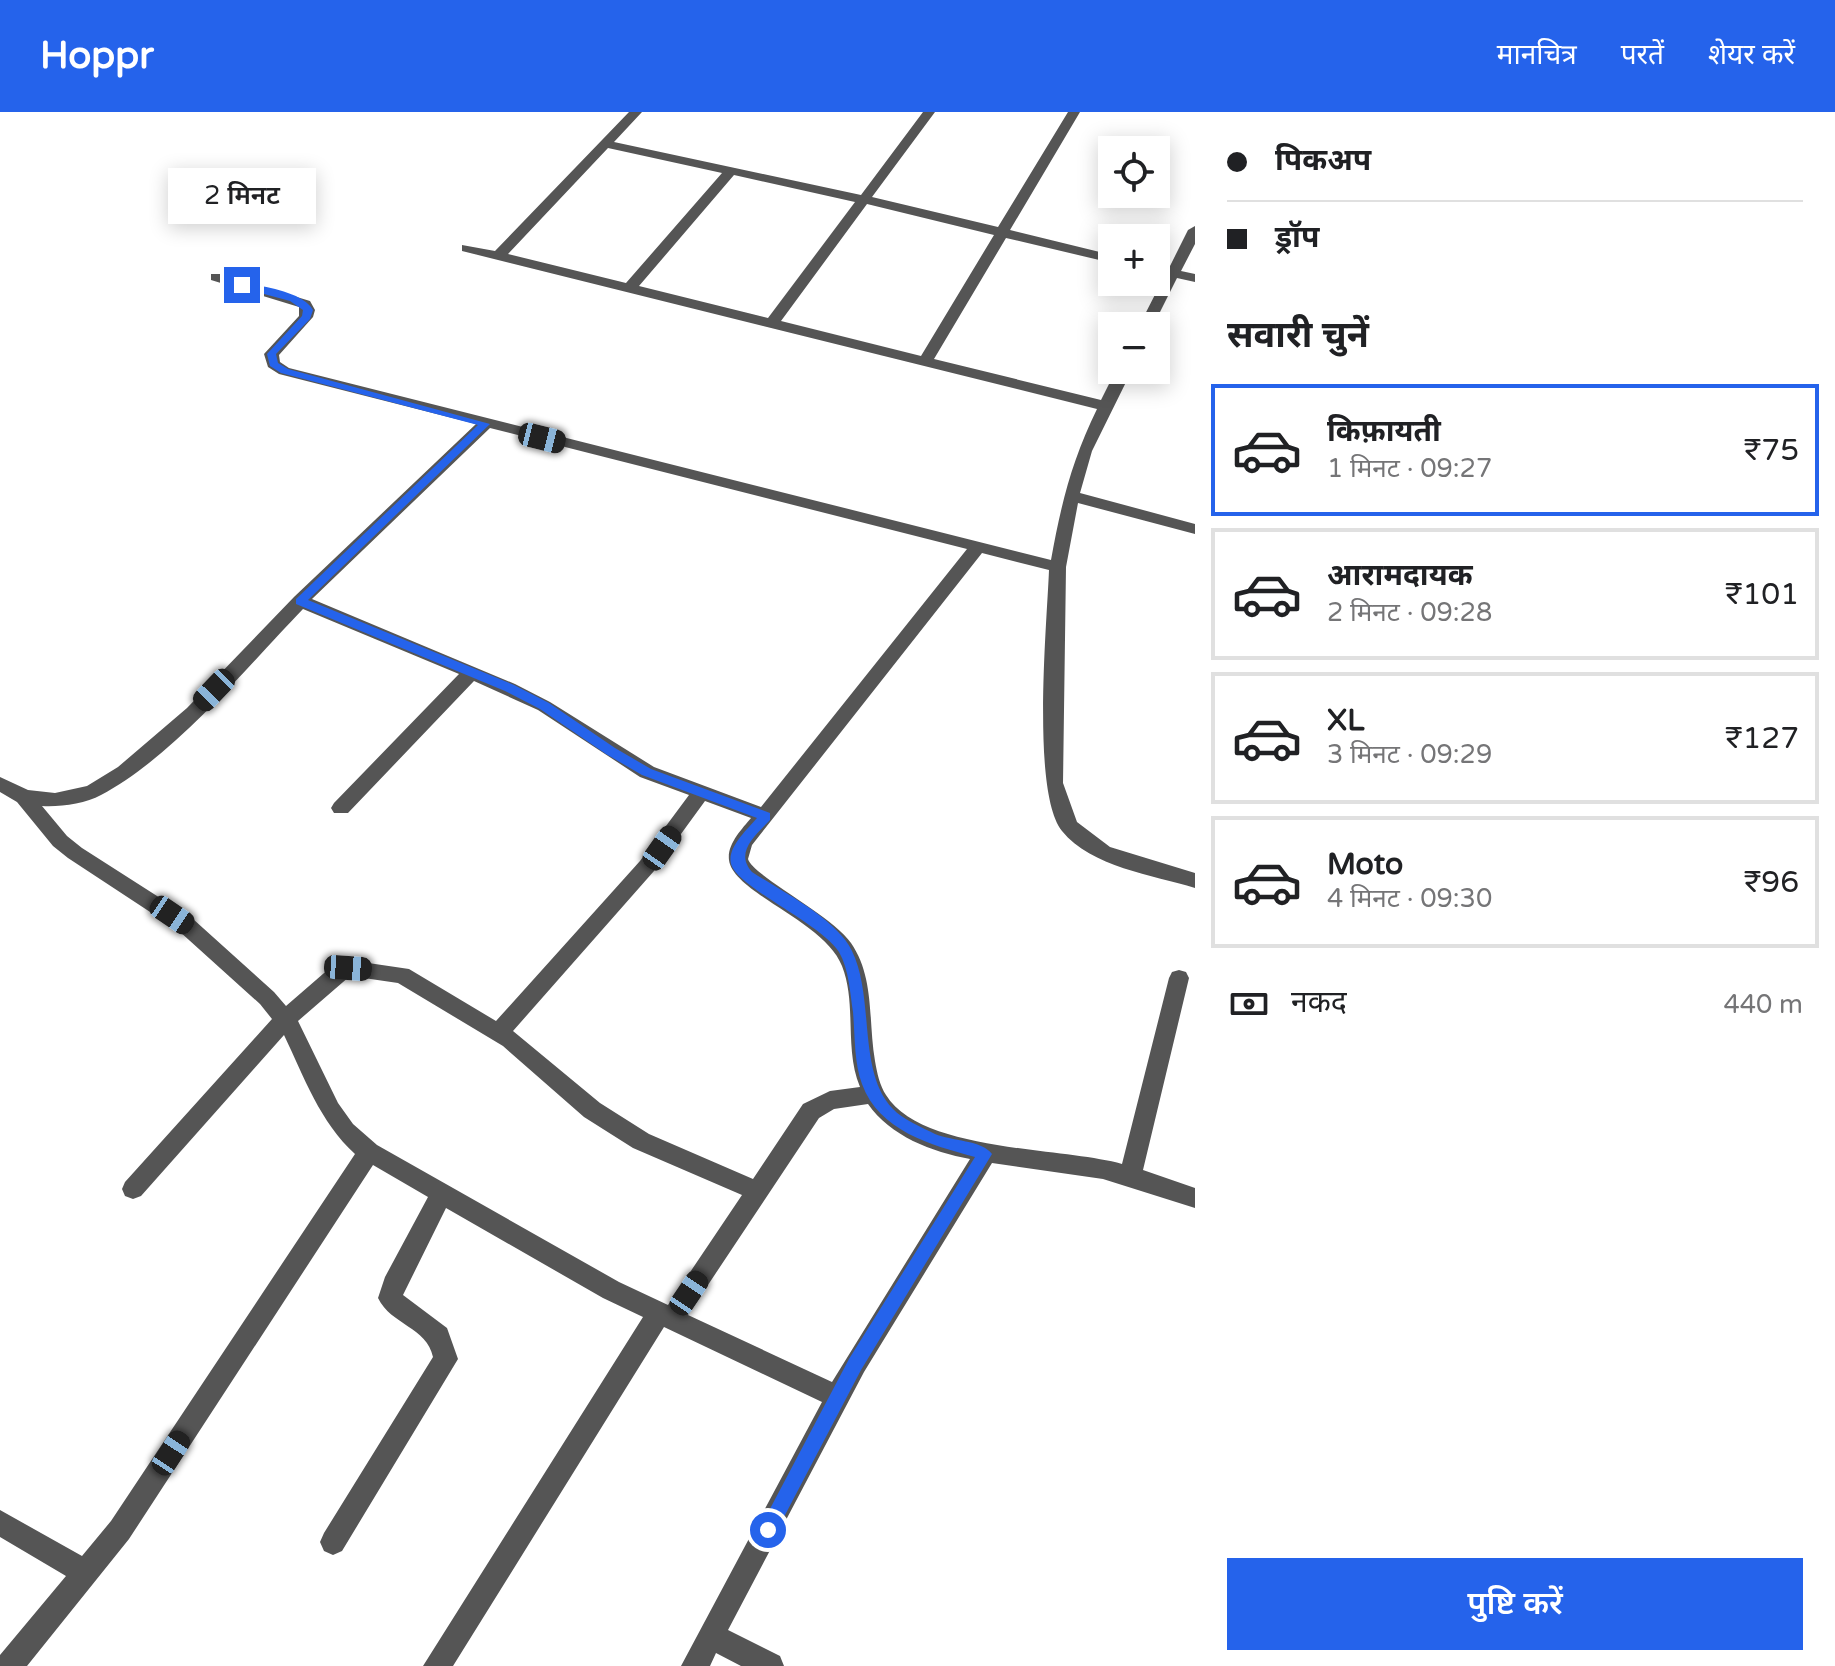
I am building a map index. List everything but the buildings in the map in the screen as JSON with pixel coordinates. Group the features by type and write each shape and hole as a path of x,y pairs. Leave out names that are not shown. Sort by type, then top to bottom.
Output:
{"street":[{"path":"498,256 636,112"},
{"path":"772,323 867,200 929,112"},
{"path":"925,362 1074,112"},
{"path":"606,144 867,200 1098,256"},
{"path":"629,289 731,171"},
{"path":"1153,312 1195,230"},
{"path":"467,248 1105,406"},
{"path":"1170,272 1195,278"},
{"path":"216,277 305,304 308,310 306,317 271,354 273,364 284,371 1058,567"},
{"path":"1117,384 1084,451 1071,496 1058,567 1054,783 1069,826 1103,852 1195,881"},
{"path":"24,797 55,800 92,792 125,772 193,712 300,601 485,424"},
{"path":"1071,496 1194,527"},
{"path":"979,546 744,841 737,854 738,865 747,876 820,924 846,951 856,984 868,1083 889,1115 933,1140 985,1154 1089,1166 1195,1198"},
{"path":"300,601 472,672 544,706 647,772 766,816"},
{"path":"341,808 472,672"},
{"path":"0,784 24,797 60,841 186,925 267,998 285,1019 330,1109 345,1131 369,1152 611,1290 838,1397"},
{"path":"499,1032 647,866 700,794"},
{"path":"133,1189 285,1019 338,973 348,968 402,975 499,1032 592,1110 641,1141 758,1191"},
{"path":"1130,1176 1179,978"},
{"path":"437,1666 666,1316 758,1191 811,1111 821,1103 875,1094"},
{"path":"9,1666 146,1491 369,1152"},
{"path":"695,1666 838,1397 985,1154"},
{"path":"333,1542 446,1359 444,1343 438,1331 396,1306 390,1298 393,1285 442,1193"},
{"path":"0,1523 85,1572"},
{"path":"711,1636 770,1666"}],"route":[{"path":"242,285 294,299 305,304 308,310 306,317 271,354 273,364 284,371 485,424 300,601 509,688 544,706 647,772 766,816 744,841 737,854 738,865 747,876 820,924 846,951 856,984 868,1083 889,1115 933,1140 985,1154 855,1364 768,1530"}]}
